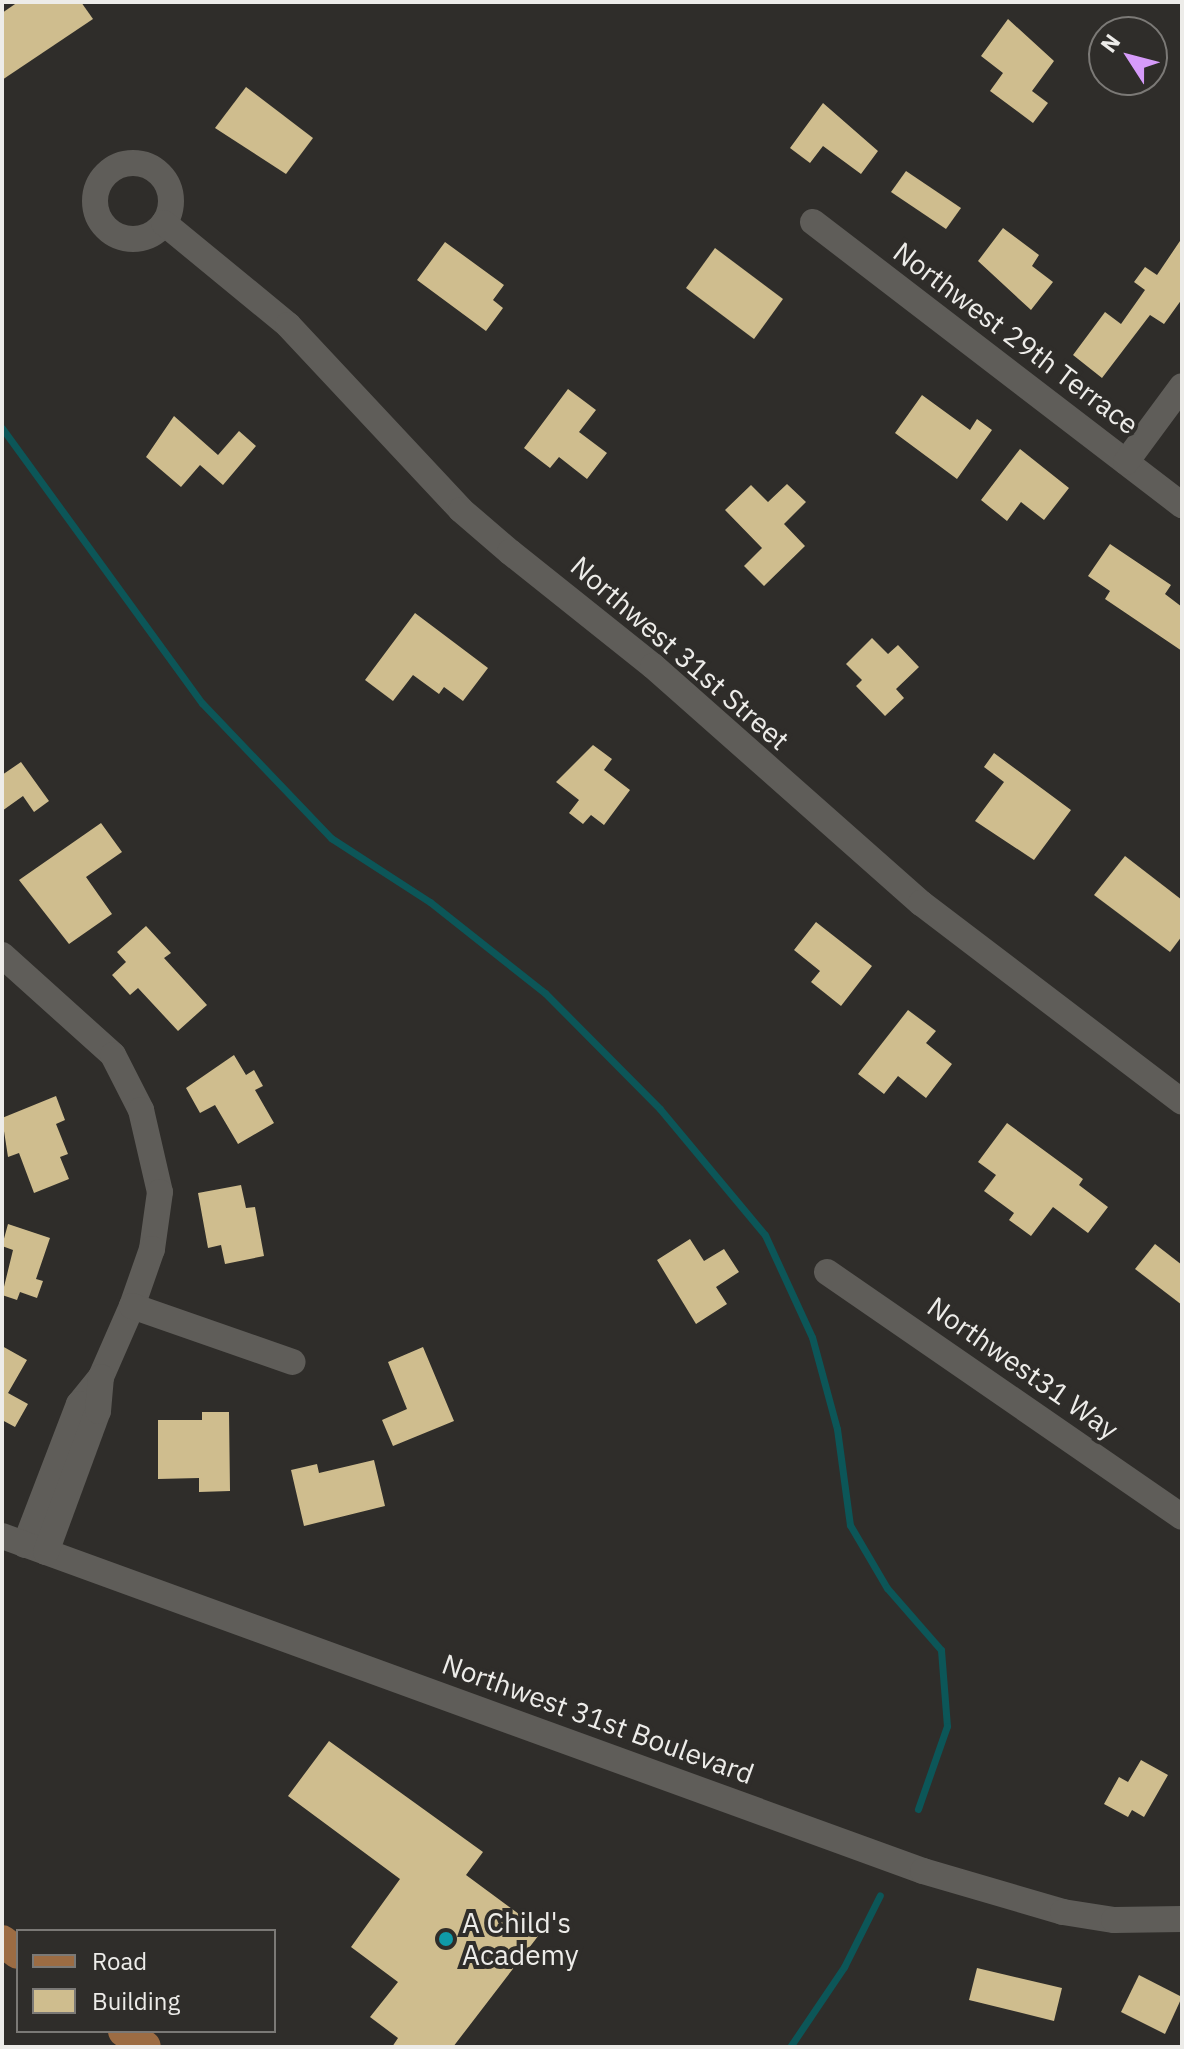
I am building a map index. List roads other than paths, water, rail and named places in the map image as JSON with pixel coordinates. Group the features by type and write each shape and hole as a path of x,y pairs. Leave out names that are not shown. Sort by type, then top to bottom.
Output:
{"main road":[{"path":"127,2033 145,2047"}],"street":[{"name":"Northwest 29th Terrace","path":"813,222 1182,505"},
{"name":"Northwest 31st Street","path":"164,223 288,325 461,510 653,666 921,903 1182,1102"},
{"path":"1126,462 1182,386"},
{"path":"2,955 113,1055 141,1110 160,1192 152,1249 132,1306 101,1377 98,1411 24,1544"},
{"name":"Northwest31 Way","path":"827,1272 1182,1517"},
{"path":"132,1306 293,1362"},
{"name":"Northwest 31st Boulevard","path":"24,1544 923,1871 1063,1912 1114,1920 1182,1919"}],"waterway":[{"path":"2,428 202,703 331,838 430,902 545,993 660,1109 765,1235 812,1337 837,1429 850,1525 887,1588 941,1650 947,1726 918,1809"},
{"path":"790,2047 844,1967 880,1895"}],"place":[{"name":"A Child's Academy","path":"446,1939"}]}
